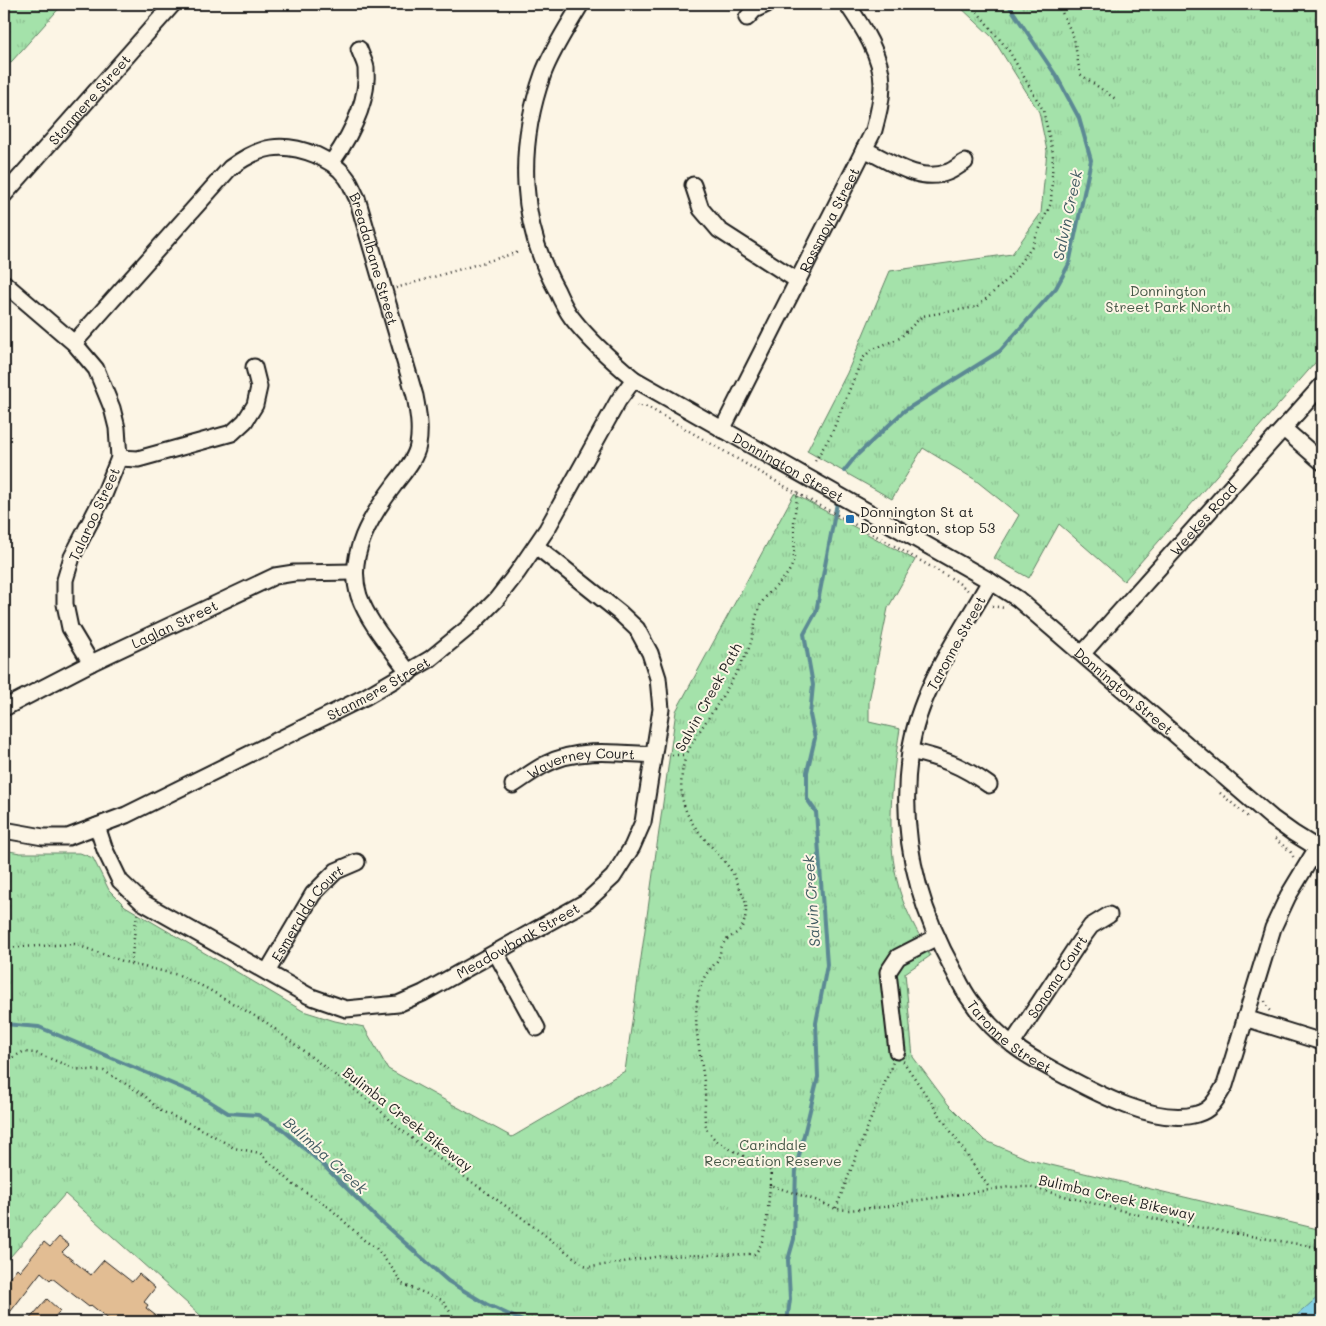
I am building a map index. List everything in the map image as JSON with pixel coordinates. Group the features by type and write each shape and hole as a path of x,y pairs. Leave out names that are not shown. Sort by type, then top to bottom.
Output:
{"street":[{"name":"Stanmere Street","path":"4,195 173,4"},
{"name":"Donnington Street","path":"581,4 544,72 533,107 526,149 526,189 531,225 538,251 548,275 570,316 607,356 634,380 990,580 1018,599 1083,653 1272,818 1320,850"},
{"path":"747,18 754,10 767,4"},
{"name":"Rossmoya Street","path":"722,430 874,130 878,116 882,83 876,56 864,29 847,4"},
{"path":"332,162 342,148 359,115 363,98 366,67 359,49"},
{"name":"Breadalbane Street","path":"74,343 230,168 264,149 283,146 303,150 332,162 347,178 357,198 386,292 415,396 420,421 418,447 406,470 373,515 364,533 354,572 359,595 366,612 409,672"},
{"path":"864,149 916,174 929,176 948,172 965,162"},
{"path":"693,185 701,210 718,230 798,281"},
{"name":"Talaroo Street","path":"4,282 74,343 96,369 112,408 117,428 119,458 104,495 72,557 65,580 65,604 70,628 91,663"},
{"path":"119,458 138,459 232,433 245,421 255,405 259,386 254,367"},
{"name":"Stanmere Street","path":"4,830 43,837 68,837 126,816 365,698 430,659 469,627 496,600 536,546 618,402 634,380"},
{"name":"Weekes Road","path":"1083,653 1322,385"},
{"path":"1284,429 1322,462"},
{"name":"Meadowbank Street","path":"97,826 105,850 120,881 142,902 309,996 346,1009 398,1004 423,993 587,901 613,877 632,847 643,822 660,755 661,709 658,678 650,654 637,629 620,613 536,546"},
{"name":"Laglan Street","path":"4,708 91,663 275,576 294,573 354,572"},
{"name":"Taronne Street","path":"990,580 935,677 923,705 910,751 906,820 910,853 922,896 937,937 970,1000 988,1022 1012,1044 1034,1059 1098,1094 1122,1104 1175,1117 1198,1114 1213,1105 1224,1085 1273,928 1288,896 1320,850"},
{"path":"910,751 950,762 971,772 989,785"},
{"name":"Waverney Court","path":"513,786 547,764 574,755 603,753 660,755"},
{"name":"Esmeralda Court","path":"267,972 314,894 336,871 357,862"},
{"name":"Sonoma Court","path":"1012,1044 1080,940 1091,926 1109,915"},
{"path":"897,1051 888,972 898,956 937,937"},
{"path":"496,953 537,1028"},
{"path":"1245,1018 1322,1042"}],"path":[{"path":"815,461 831,435 862,360 871,350 900,338 922,316 977,307 1007,280 1032,246 1051,203 1053,153 1043,110 1035,93 1009,51 971,4"},
{"path":"1058,4 1074,38 1080,74 1117,100"},
{"path":"386,292 519,252"},
{"path":"637,405 638,407 645,406 651,409 956,581 969,591"},
{"name":"Salvin Creek Path","path":"770,1185 771,1171 716,1141 708,1131 705,1114 704,1079 697,1033 699,988 707,973 716,962 722,945 738,933 743,926 746,900 731,870 696,830 685,806 681,774 685,755 741,664 749,647 754,630 756,612 765,597 787,575 793,564 794,524 798,492"},
{"path":"660,755 685,755"},
{"path":"131,964 136,920 142,902"},
{"name":"Bulimba Creek Bikeway","path":"4,948 74,944 131,964 179,975 206,988 267,1023 352,1087 424,1148 517,1214 584,1265 592,1267 661,1256 754,1254 761,1245 764,1236 770,1185 836,1208 848,1210 884,1207 990,1190 1029,1186 1167,1222 1322,1248"},
{"path":"1264,997 1267,1008 1272,1012"},
{"path":"897,1051 990,1190"},
{"path":"836,1208 897,1051"},
{"path":"4,1062 23,1052 36,1053 76,1069 104,1071 144,1096 159,1110 204,1130 234,1148 260,1153 294,1185 329,1207 364,1240 376,1248 396,1272 402,1284 442,1300 457,1322"}],"green space":[{"path":"4,4 63,4 4,70"},
{"name":"Donnington Street Park North","path":"957,4 1322,4 1322,355 1124,581 1059,524 1029,578 994,558 1019,515 974,479 923,448 892,499 807,451 847,373 890,271 1012,254 1041,213 1047,151 1039,112 992,37"},
{"name":"Carindale Recreation Reserve","path":"794,494 915,560 888,608 869,701 869,722 900,729 892,793 891,838 893,859 903,901 930,956 905,973 913,1057 948,1104 984,1140 1030,1160 1322,1230 1322,1322 208,1322 65,1194 4,1264 4,850 20,853 80,853 93,858 109,890 125,906 303,1011 335,1021 364,1027 388,1069 512,1137 625,1071 676,711"}],"water":[{"path":"1319,1296 1322,1296 1322,1322 1286,1322 1296,1316"}],"building":[{"path":"59,1237 69,1245 62,1252 91,1275 104,1260 132,1282 139,1274 155,1288 144,1302 148,1305 146,1308 164,1322 112,1322 91,1305 89,1307 52,1278 50,1280 41,1272 4,1320 4,1285 17,1268 20,1271 44,1242 50,1247"},
{"path":"47,1299 60,1311 50,1322 27,1322"}],"waterway":[{"name":"Salvin Creek","path":"844,471 856,456 904,411 1000,351 1056,288 1069,264 1091,160 1079,118 1057,77 1008,4"},
{"name":"Salvin Creek","path":"787,1322 790,1299 788,1260 794,1239 796,1168 818,1077 816,1023 827,965 816,812 807,799 807,772 815,738 810,715 813,685 804,634 816,612 838,498"},
{"name":"Bulimba Creek","path":"4,1024 39,1027 201,1096 228,1113 258,1115 281,1128 321,1163 378,1219 448,1281 486,1304 525,1322"}],"place":[{"name":"Donnington St at Donnington, stop 53","path":"850,519"}]}
